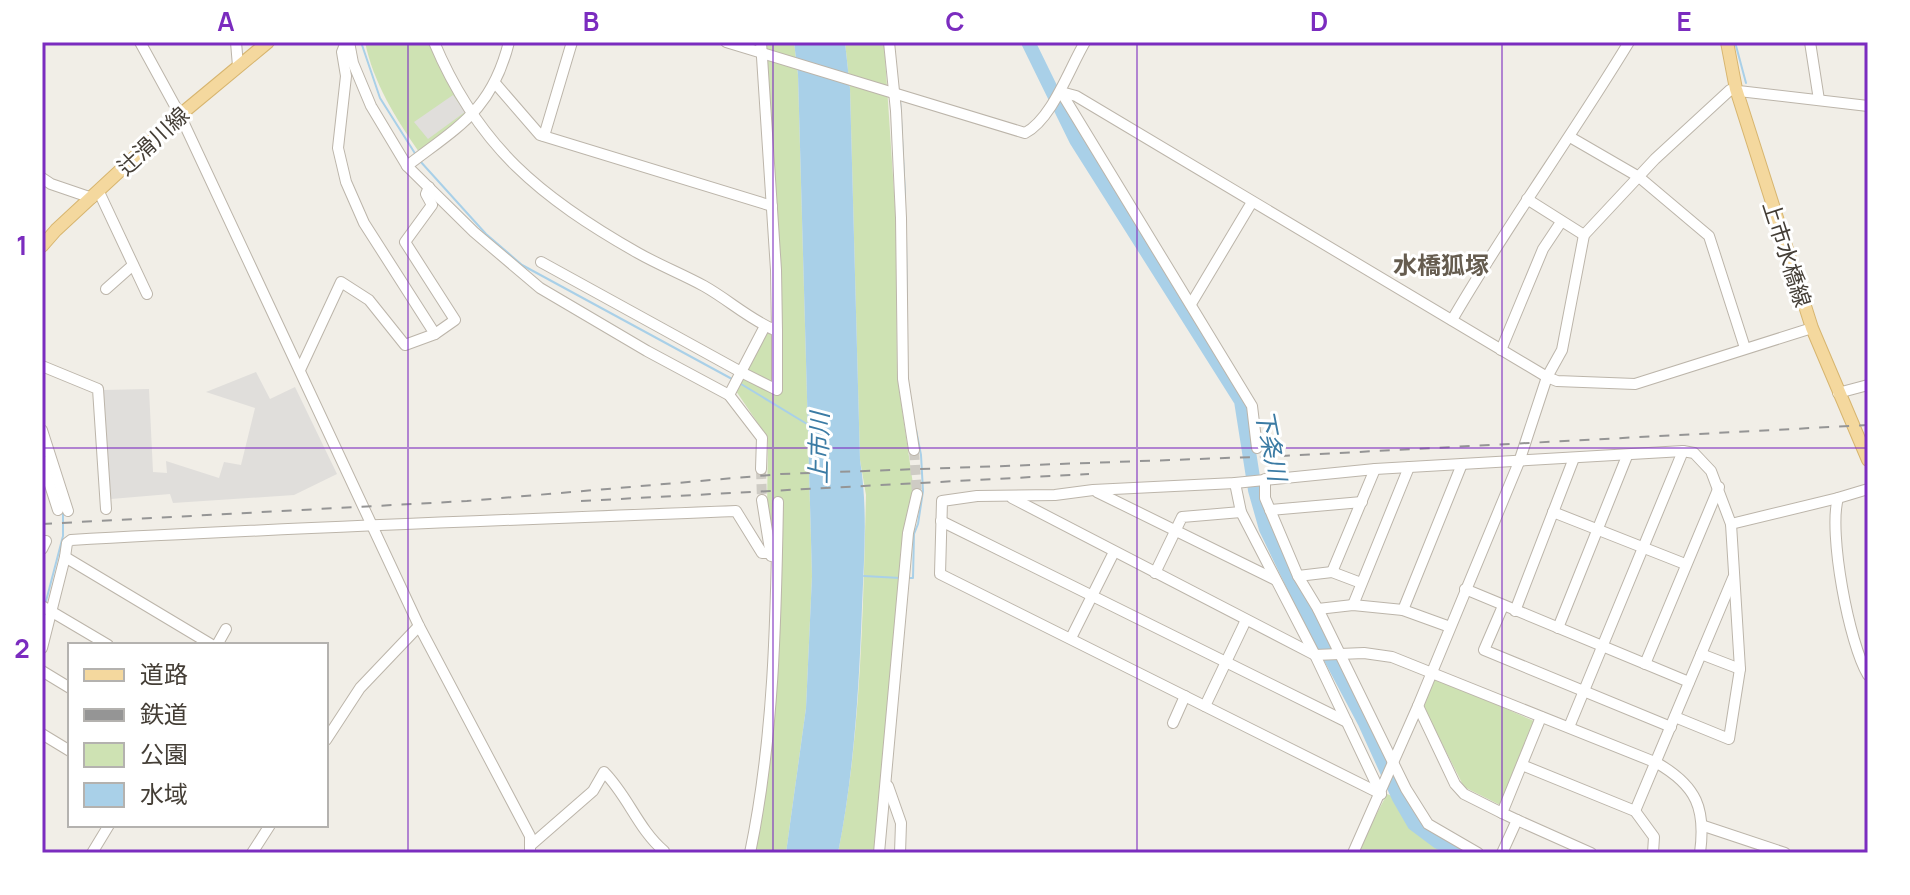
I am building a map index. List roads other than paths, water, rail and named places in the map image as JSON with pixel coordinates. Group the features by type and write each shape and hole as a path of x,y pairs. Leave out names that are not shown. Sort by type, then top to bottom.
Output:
{"main road":[{"name":"辻滑川線","path":"42,246 180,115 268,42"},
{"name":"上市水橋線","path":"1727,42 1736,89 1812,328 1868,460"}],"street":[{"path":"140,42 180,115 419,626 530,836 531,850"},
{"path":"236,42 238,66"},
{"path":"348,42 371,106 407,166 484,241 540,288 729,395 762,438 761,469"},
{"path":"348,42 342,52 346,76 338,148 346,182 364,223 435,334"},
{"path":"434,42 472,117 518,171 560,205 777,331"},
{"path":"407,166 472,117 495,83 509,42"},
{"path":"544,136 572,42"},
{"path":"726,42 763,50 1025,133 1033,129 1061,92 1067,72 1085,42"},
{"path":"889,42 901,218 903,379 914,450"},
{"path":"1452,320 1491,253 1570,137 1629,42"},
{"path":"1810,42 1819,100"},
{"path":"541,262 777,390 772,206 763,50"},
{"path":"495,83 540,135 772,206"},
{"path":"1353,853 1393,766 1519,462 1547,377 1565,339 1584,235 1703,113 1730,90 1868,106"},
{"path":"1061,92 1076,96 1557,381 1635,384 1812,328"},
{"path":"1061,92 1252,406 1257,448"},
{"path":"1570,137 1639,177 1709,236 1745,348"},
{"path":"42,178 51,184 96,195 147,294"},
{"path":"300,370 341,282 369,300 405,345 435,334 455,320 405,242 432,205 426,194 429,187"},
{"path":"1527,199 1584,235"},
{"path":"1191,304 1252,202"},
{"path":"1501,350 1543,249 1561,222"},
{"path":"42,233 56,230"},
{"path":"106,289 133,265"},
{"path":"729,395 765,326"},
{"path":"42,366 98,389 106,509"},
{"path":"1838,393 1868,385"},
{"path":"42,430 63,511 42,460"},
{"path":"1569,727 1683,451"},
{"path":"1382,790 940,574 942,501 977,496 1055,495 1093,490 1238,483 1375,469 1683,451 1694,453 1705,462 1719,487 1731,524 1740,669 1729,739 1584,691 1484,650 1503,606"},
{"path":"1558,628 1627,456"},
{"path":"1515,611 1574,458"},
{"path":"1403,610 1462,464"},
{"path":"1353,605 1409,467"},
{"path":"1332,572 1375,469"},
{"path":"1262,480 1265,498 1298,576 1318,609 1338,656 1406,789 1428,824 1478,853"},
{"path":"1238,483 1241,512 1317,655 1382,790"},
{"path":"1645,664 1719,487"},
{"path":"1731,524 1868,489"},
{"path":"1093,490 1274,579"},
{"path":"879,853 908,533 917,494"},
{"path":"1010,497 1317,655 1364,653 1392,657 1657,763 1676,774 1690,789 1704,826 1700,853"},
{"path":"1838,498 1835,540 1849,618 1862,665 1868,675"},
{"path":"762,500 770,553 777,573"},
{"path":"750,853 762,794 773,675 778,502"},
{"path":"1270,510 1362,502"},
{"path":"42,648 47,609 67,543 71,540 291,527 374,527 493,518 736,511 762,553 770,553"},
{"path":"1155,573 1182,517 1241,512"},
{"path":"1553,512 1685,564"},
{"path":"941,521 1347,722"},
{"path":"42,541 46,541 42,549"},
{"path":"1071,638 1114,552"},
{"path":"65,557 212,643"},
{"path":"1298,576 1332,572 1361,583"},
{"path":"1635,811 1735,573"},
{"path":"1465,589 1689,682"},
{"path":"1318,609 1353,605 1403,610 1450,627"},
{"path":"47,609 105,643"},
{"path":"1205,706 1246,620"},
{"path":"328,737 360,688 419,626"},
{"path":"216,643 226,629"},
{"path":"1701,654 1740,669"},
{"path":"42,671 68,687"},
{"path":"1173,723 1185,696"},
{"path":"1418,706 1455,784 1464,794 1591,853"},
{"path":"1502,813 1541,717"},
{"path":"42,734 68,750"},
{"path":"1522,765 1635,811 1654,837 1653,853"},
{"path":"531,850 593,791 604,772 650,839 664,851"},
{"path":"886,781 901,823 900,853"},
{"path":"1502,853 1517,820"},
{"path":"1704,826 1785,853"},
{"path":"92,853 108,827"},
{"path":"252,853 269,827"}],"water":[{"name":"上市川","path":"794,42 845,42 850,89 860,460 865,534 855,731 838,853 786,853 806,708 812,576 798,75"}],"waterway":[{"path":"361,42 380,98 416,155"},
{"name":"下条川","path":"1028,42 1076,140 1241,401 1255,490 1266,529 1365,723 1399,798 1414,824 1438,842 1462,853"},
{"path":"1735,42 1746,83"},
{"path":"900,99 905,196"},
{"path":"420,161 486,234 522,265 732,379"},
{"path":"906,235 907,328"},
{"name":"上市川","path":"741,384 807,424"},
{"path":"906,578 913,578 914,534 923,491 916,430"},
{"path":"42,447 45,457"},
{"path":"45,605 63,536 63,513"},
{"path":"864,576 900,578"},
{"path":"42,618 44,611"}],"tunnel":[{"path":"914,450 917,494"},
{"path":"761,469 762,500"}],"railway":[{"path":"42,524 467,501 781,474 1282,456 1868,425"},
{"path":"581,501 1089,474"}],"district":[{"name":"水橋狐塚","path":"1441,264"}]}
